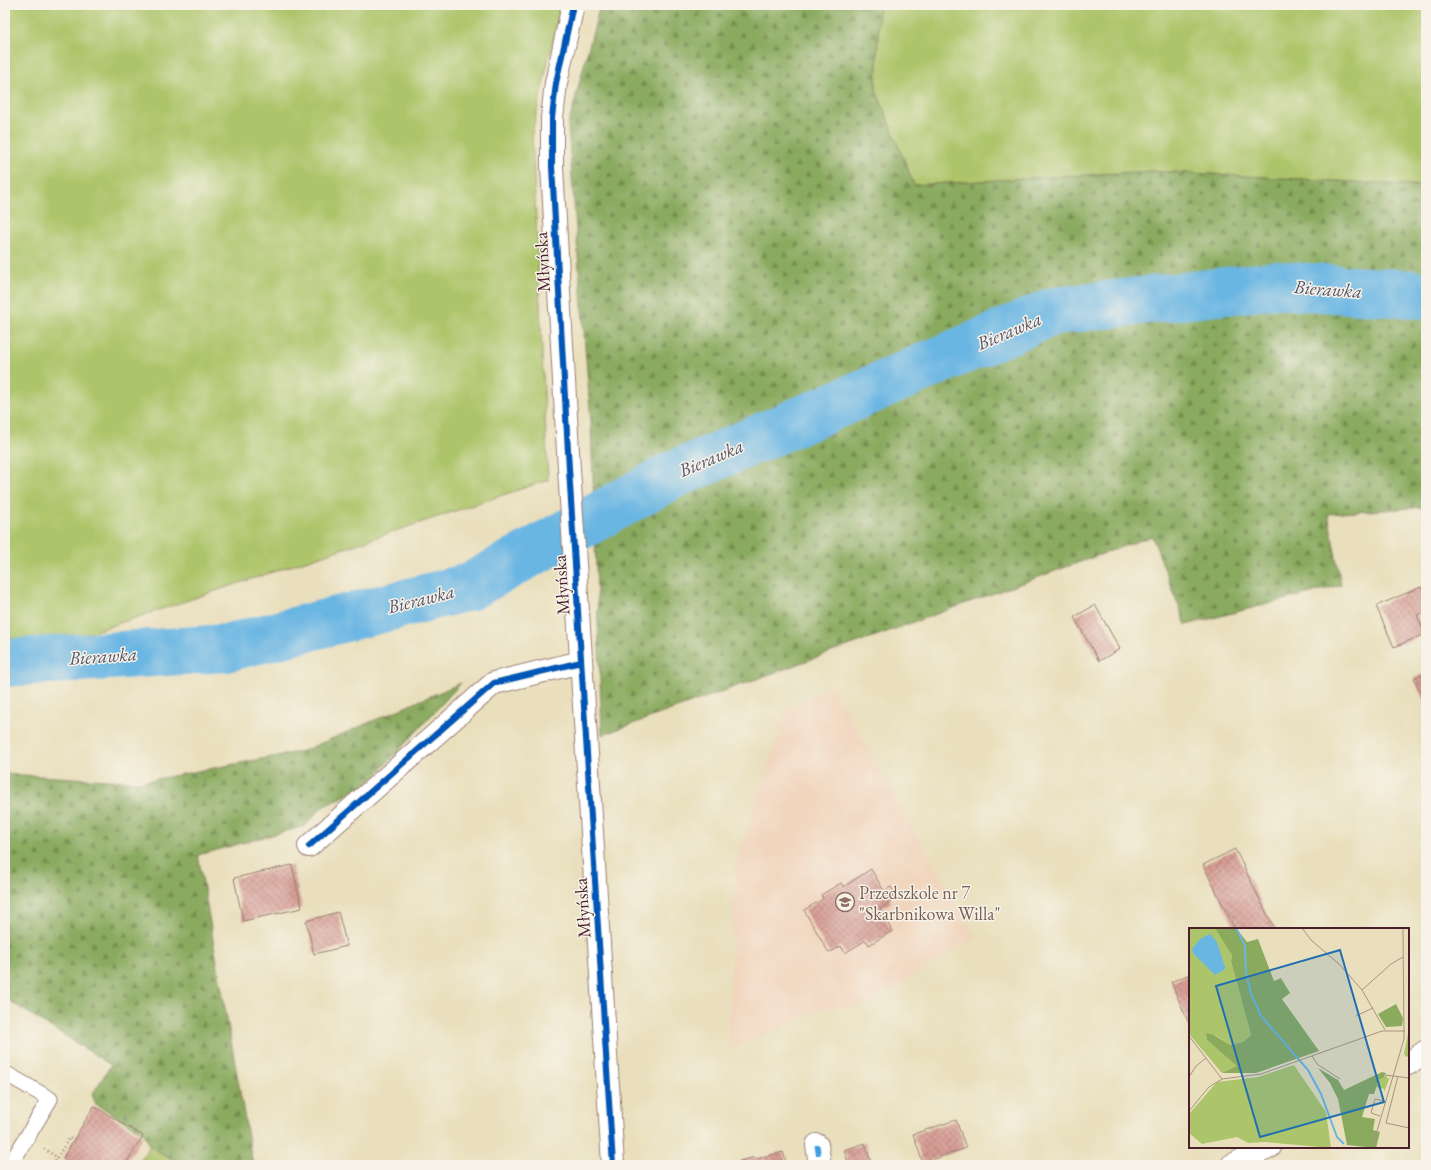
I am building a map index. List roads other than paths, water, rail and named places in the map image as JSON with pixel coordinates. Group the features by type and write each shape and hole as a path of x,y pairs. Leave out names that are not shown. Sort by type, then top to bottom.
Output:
{"street":[{"name":"Młyńska","path":"573,5 559,67 554,101 552,167 569,469 613,1165"},
{"path":"309,846 494,683 581,662"},
{"path":"1409,1063 1426,1051"},
{"path":"1232,1165 1268,1148"}],"lane":[{"path":"5,1073 50,1099 10,1165"}],"waterway":[{"name":"Bierawka","path":"5,663 226,648 469,587 671,476 1054,311 1276,285 1426,295"}],"place":[{"name":"Przedszkole nr 7 \"Skarbnikowa Willa\"","path":"845,902"}]}
